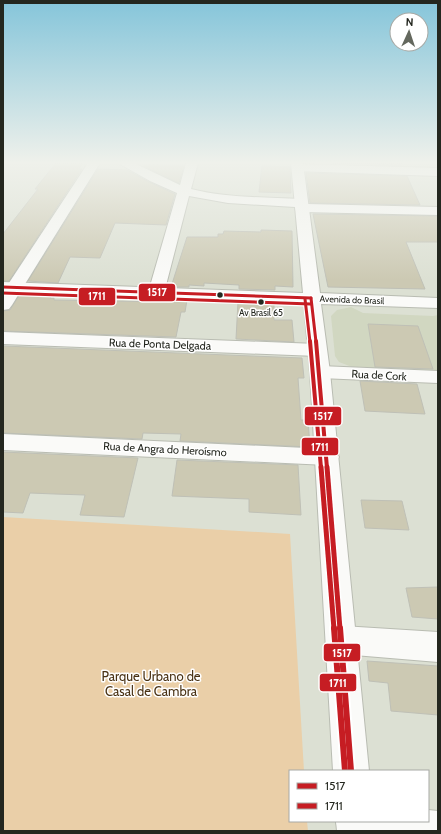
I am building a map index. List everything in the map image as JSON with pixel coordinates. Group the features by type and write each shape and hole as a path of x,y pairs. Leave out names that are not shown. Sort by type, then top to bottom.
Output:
{"street":[{"path":"3,305 8,287 67,202"},
{"path":"156,293 182,202"},
{"path":"257,202 438,211"},
{"path":"301,202 319,361 342,640 351,770"},
{"name":"Avenida do Brasil","path":"8,287 438,303"},
{"name":"Rua de Ponta Delgada","path":"3,338 319,361"},
{"name":"Rua de Cork","path":"319,361 438,377"},
{"name":"Rua de Angra do Heroísmo","path":"3,442 327,457"},
{"path":"342,640 438,647"},
{"path":"355,825 438,830"}],"shaded area":[{"path":"351,307 363,313 438,315 438,371 352,367 339,362 335,356 331,316 337,310"}],"green space":[{"name":"Parque Urbano de Casal de Cambra","path":"3,517 290,534 304,770 289,770 289,822 307,822 308,831 3,831"}],"building":[{"path":"28,202 61,202 9,281 3,281 3,234"},
{"path":"77,202 173,202 166,225 115,223 100,258 70,257 58,283 28,281"},
{"path":"419,202 420,205 310,203"},
{"path":"313,214 438,216 438,242 406,242 425,289 328,287"},
{"path":"261,230 292,231 293,287 275,286 275,290 239,289 239,285 204,283 204,286 189,285 189,287 171,287 187,237 218,237 218,234 223,234 224,231 261,232"},
{"path":"20,294 52,295 50,298 54,298 54,300 167,302 168,300 187,300 185,312 181,312 176,337 3,331 3,311 10,310"},
{"path":"238,302 274,303 274,320 292,320 294,342 236,339"},
{"path":"368,324 418,326 433,369 375,367"},
{"path":"3,346 302,358 304,378 298,378 301,420 308,420 310,447 180,441 181,434 143,433 142,439 3,433"},
{"path":"360,381 417,384 425,414 365,411"},
{"path":"3,452 138,458 124,517 80,515 85,495 30,493 23,513 3,512"},
{"path":"177,460 298,465 301,515 249,512 249,499 172,496"},
{"path":"361,500 402,501 409,530 365,528"},
{"path":"438,587 438,619 412,617 406,588"},
{"path":"367,661 438,666 438,715 391,711 388,683 369,681"}],"transit line":[{"name":"1517","path":"3,287 311,298"},
{"name":"1711","path":"3,293 311,304"},
{"name":"1517","path":"311,298 320,372 351,770"},
{"name":"1711","path":"305,299 314,373 345,770"}],"place":[{"name":"Av Brasil 65","path":"261,302"}]}
